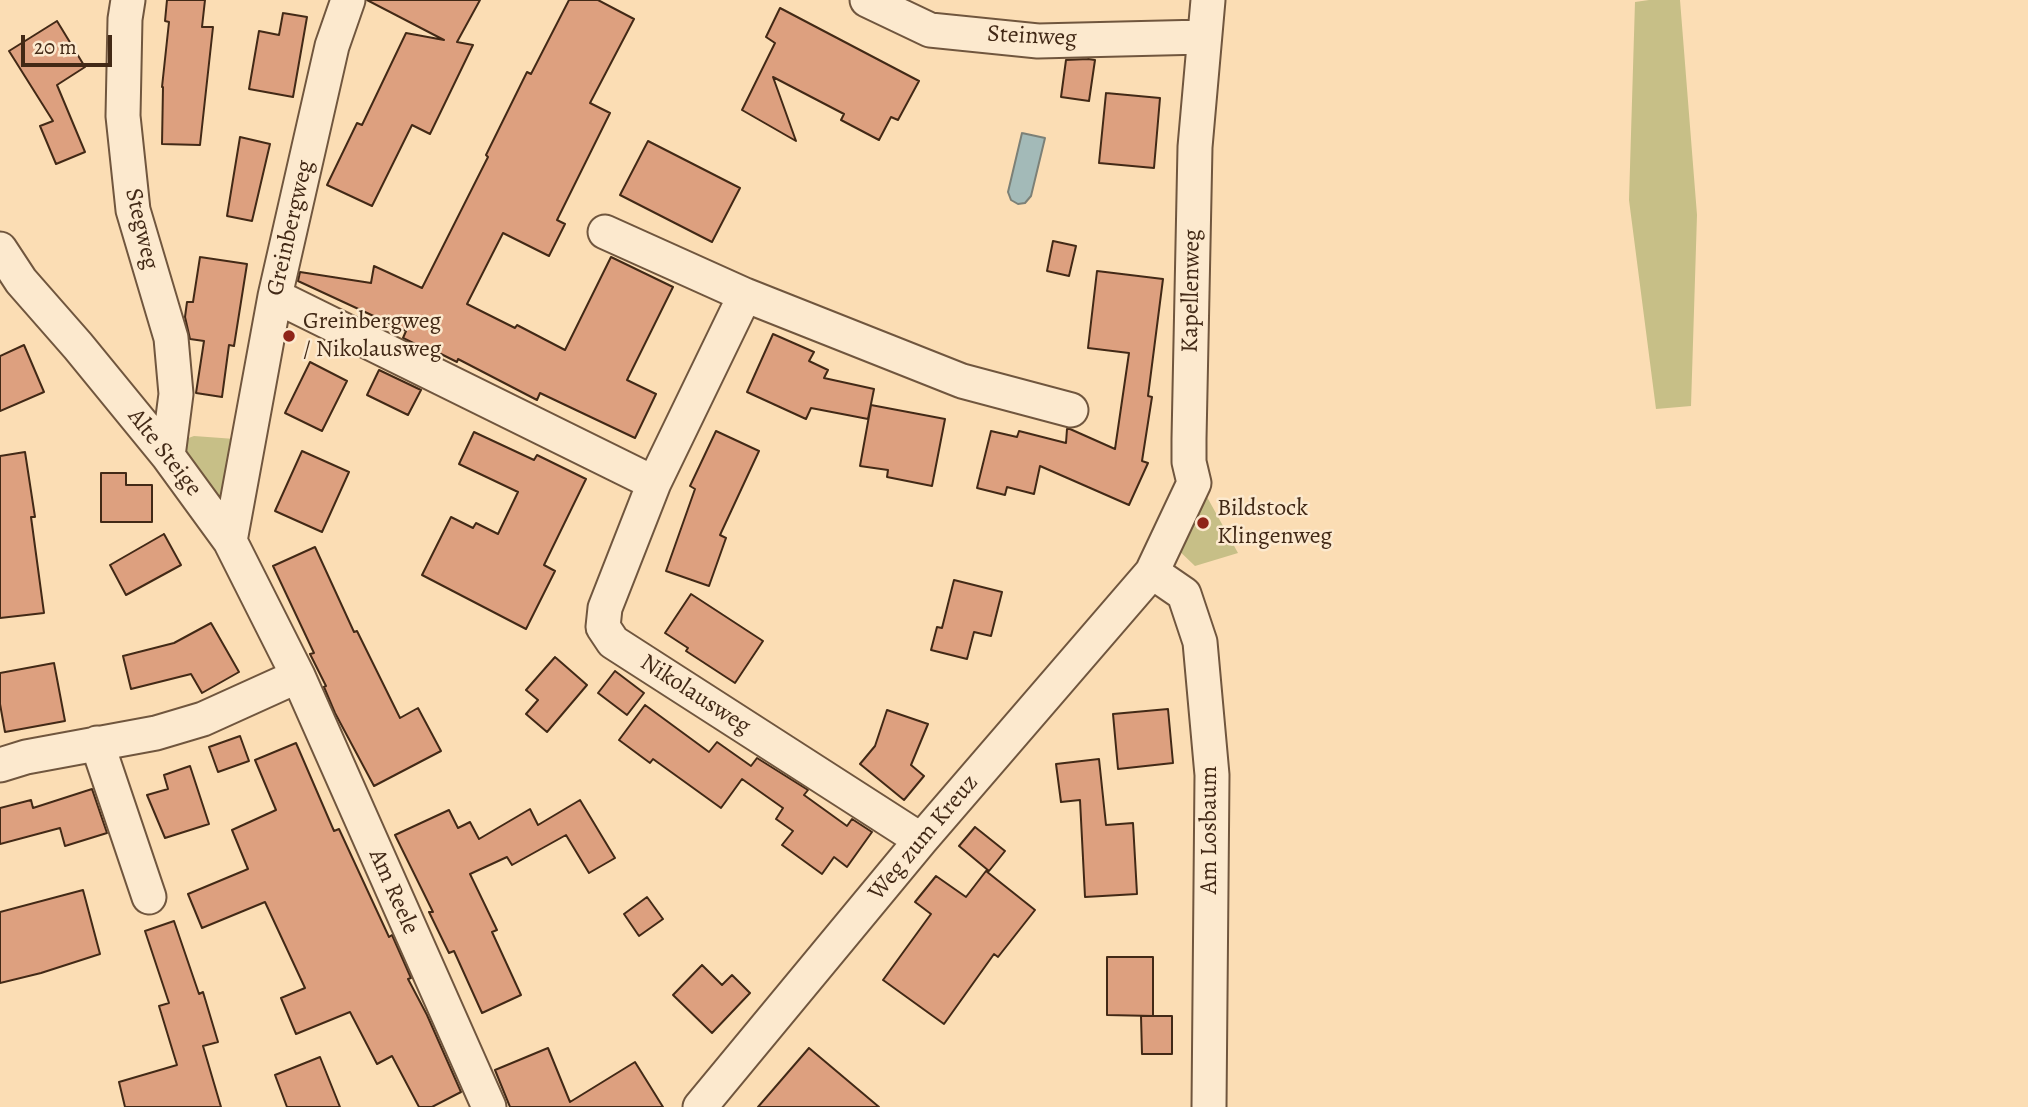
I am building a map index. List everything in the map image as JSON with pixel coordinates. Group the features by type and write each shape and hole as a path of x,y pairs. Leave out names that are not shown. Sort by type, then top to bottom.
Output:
{"street":[{"name":"Stegweg","path":"128,0 125,19 123,116 133,210 171,338 176,394 169,456"},
{"name":"Greinbergweg","path":"230,541 275,296 332,46 348,0"},
{"name":"Steinweg","path":"867,0 930,30 1038,41 1204,37"},
{"name":"Kapellenweg","path":"1152,572 1194,483 1189,462 1189,439 1194,174 1208,0"},
{"path":"605,232 746,295 962,381 1071,410"},
{"name":"Alte Steige","path":"0,249 22,281 169,456 230,541 298,676"},
{"name":"Nikolausweg","path":"746,295 654,483 605,608 603,627 613,642 921,841"},
{"path":"275,296 654,483"},
{"name":"Weg zum Kreuz","path":"699,1107 921,841 1152,572"},
{"name":"Am Losbaum","path":"1152,572 1184,594 1200,642 1212,775 1209,1107"},
{"path":"0,765 26,757 156,733 203,719 298,676"},
{"name":"Am Reele","path":"298,676 489,1107"},
{"path":"97,743 149,897"}],"shaded area":[{"path":"1680,0 1697,215 1691,406 1656,409 1629,200 1635,2"},
{"path":"194,436 235,439 222,503 181,464 180,441"},
{"path":"1207,497 1238,553 1195,566 1173,545 1191,500"}],"water":[{"path":"1022,133 1045,138 1031,196 1025,203 1018,204 1011,200 1008,192"}],"building":[{"path":"167,0 205,0 202,27 213,27 200,145 162,144 162,87 169,22 165,21"},
{"path":"367,0 480,0 457,42 473,45 430,134 412,125 372,206 327,185 357,123 362,125 406,33 444,40"},
{"path":"569,0 598,0 634,19 590,103 610,113 557,220 565,224 549,256 503,233 467,304 515,328 517,325 565,350 611,257 673,287 627,380 656,394 635,438 540,393 537,400 458,359 457,362 439,353 438,355 403,338 406,331 298,281 300,272 371,283 374,266 422,288 527,72 531,74"},
{"path":"780,8 919,81 898,120 891,117 879,140 841,120 844,114 773,77 796,141 742,110 775,43 766,37"},
{"path":"283,13 307,17 293,97 249,89 259,31 279,35"},
{"path":"57,21 85,67 57,85 85,152 56,164 40,126 53,121 9,51"},
{"path":"1066,60 1095,60 1089,101 1061,97"},
{"path":"1106,93 1160,98 1154,168 1099,163"},
{"path":"240,137 270,144 252,221 227,216"},
{"path":"648,141 740,188 712,242 620,195"},
{"path":"1053,241 1076,246 1069,276 1047,271"},
{"path":"200,257 247,264 234,346 229,345 222,397 196,393 204,341 190,339 185,317 187,302 193,302"},
{"path":"1097,271 1163,279 1148,396 1152,397 1142,461 1148,463 1129,505 1040,466 1034,494 1007,487 1005,495 977,488 991,431 1017,437 1019,431 1066,443 1067,429 1070,429 1115,449 1129,353 1088,348"},
{"path":"773,334 814,352 809,361 828,370 824,378 874,389 868,419 811,408 806,419 747,392"},
{"path":"24,345 44,392 0,411 0,356"},
{"path":"310,362 347,381 322,431 285,413"},
{"path":"379,370 421,390 408,415 367,395"},
{"path":"871,405 945,419 932,486 887,477 888,470 860,466"},
{"path":"716,431 759,451 720,535 726,538 709,586 666,571 695,489 690,486"},
{"path":"474,432 534,460 537,455 586,479 544,565 555,571 526,629 422,575 451,517 473,528 476,523 498,534 518,492 459,464"},
{"path":"302,451 349,472 322,532 275,511"},
{"path":"25,452 35,517 31,517 44,613 0,618 0,456"},
{"path":"101,473 126,473 126,485 152,485 152,522 101,522"},
{"path":"164,534 181,565 126,595 110,565"},
{"path":"315,547 354,632 357,631 400,718 418,708 441,751 374,786 335,713 324,687 326,686 310,654 314,653 273,566"},
{"path":"954,580 1002,592 991,636 974,632 967,659 931,650 937,627 942,628"},
{"path":"691,594 763,641 735,683 686,651 688,648 665,633"},
{"path":"211,623 239,672 202,693 191,674 131,689 123,656 174,643"},
{"path":"555,657 587,685 547,732 526,714 538,700 526,690"},
{"path":"54,663 65,721 5,732 0,704 0,673"},
{"path":"615,671 644,693 627,715 598,693"},
{"path":"645,705 709,752 717,742 751,766 757,758 808,790 804,795 847,826 852,819 872,832 847,867 834,857 822,874 782,845 793,831 776,819 783,808 742,779 721,808 653,759 650,763 619,740"},
{"path":"1168,709 1173,763 1118,769 1113,714"},
{"path":"887,710 928,724 911,765 924,776 904,800 860,764 875,746"},
{"path":"240,736 249,761 218,772 209,747"},
{"path":"296,743 334,831 339,829 389,937 392,935 411,978 408,979 461,1092 432,1107 419,1107 392,1056 377,1064 350,1012 296,1034 281,998 305,988 265,902 202,928 188,894 248,869 232,830 276,810 255,760"},
{"path":"1099,759 1106,825 1133,823 1137,894 1085,897 1080,800 1061,802 1056,764"},
{"path":"190,766 209,824 165,838 147,795 168,789 164,775"},
{"path":"92,789 107,833 65,846 60,828 0,844 0,808 31,800 33,808"},
{"path":"580,800 615,858 589,873 566,835 512,865 507,857 470,874 497,930 492,932 521,995 482,1013 454,951 449,953 429,912 433,912 395,835 449,810 458,828 470,822 479,839 530,809 538,825"},
{"path":"975,827 1005,851 989,871 959,846"},
{"path":"986,871 1035,910 998,957 994,954 944,1024 883,980 931,914 915,902 936,876 966,897"},
{"path":"83,890 100,954 0,983 0,912"},
{"path":"647,897 663,919 639,936 624,914"},
{"path":"174,921 199,994 203,992 218,1042 203,1046 221,1107 125,1107 119,1082 177,1065 159,1006 169,1003 145,931"},
{"path":"1107,957 1153,957 1153,1016 1107,1015"},
{"path":"702,965 722,985 732,975 750,993 712,1033 673,995"},
{"path":"1141,1016 1172,1016 1172,1054 1142,1054"},
{"path":"548,1048 570,1102 635,1062 663,1107 510,1107 495,1070"},
{"path":"809,1048 879,1107 758,1107"},
{"path":"320,1057 340,1107 287,1107 275,1075"}],"place":[{"name":"Greinbergweg / Nikolausweg","path":"289,336"},
{"name":"Bildstock Klingenweg","path":"1203,523"}]}
